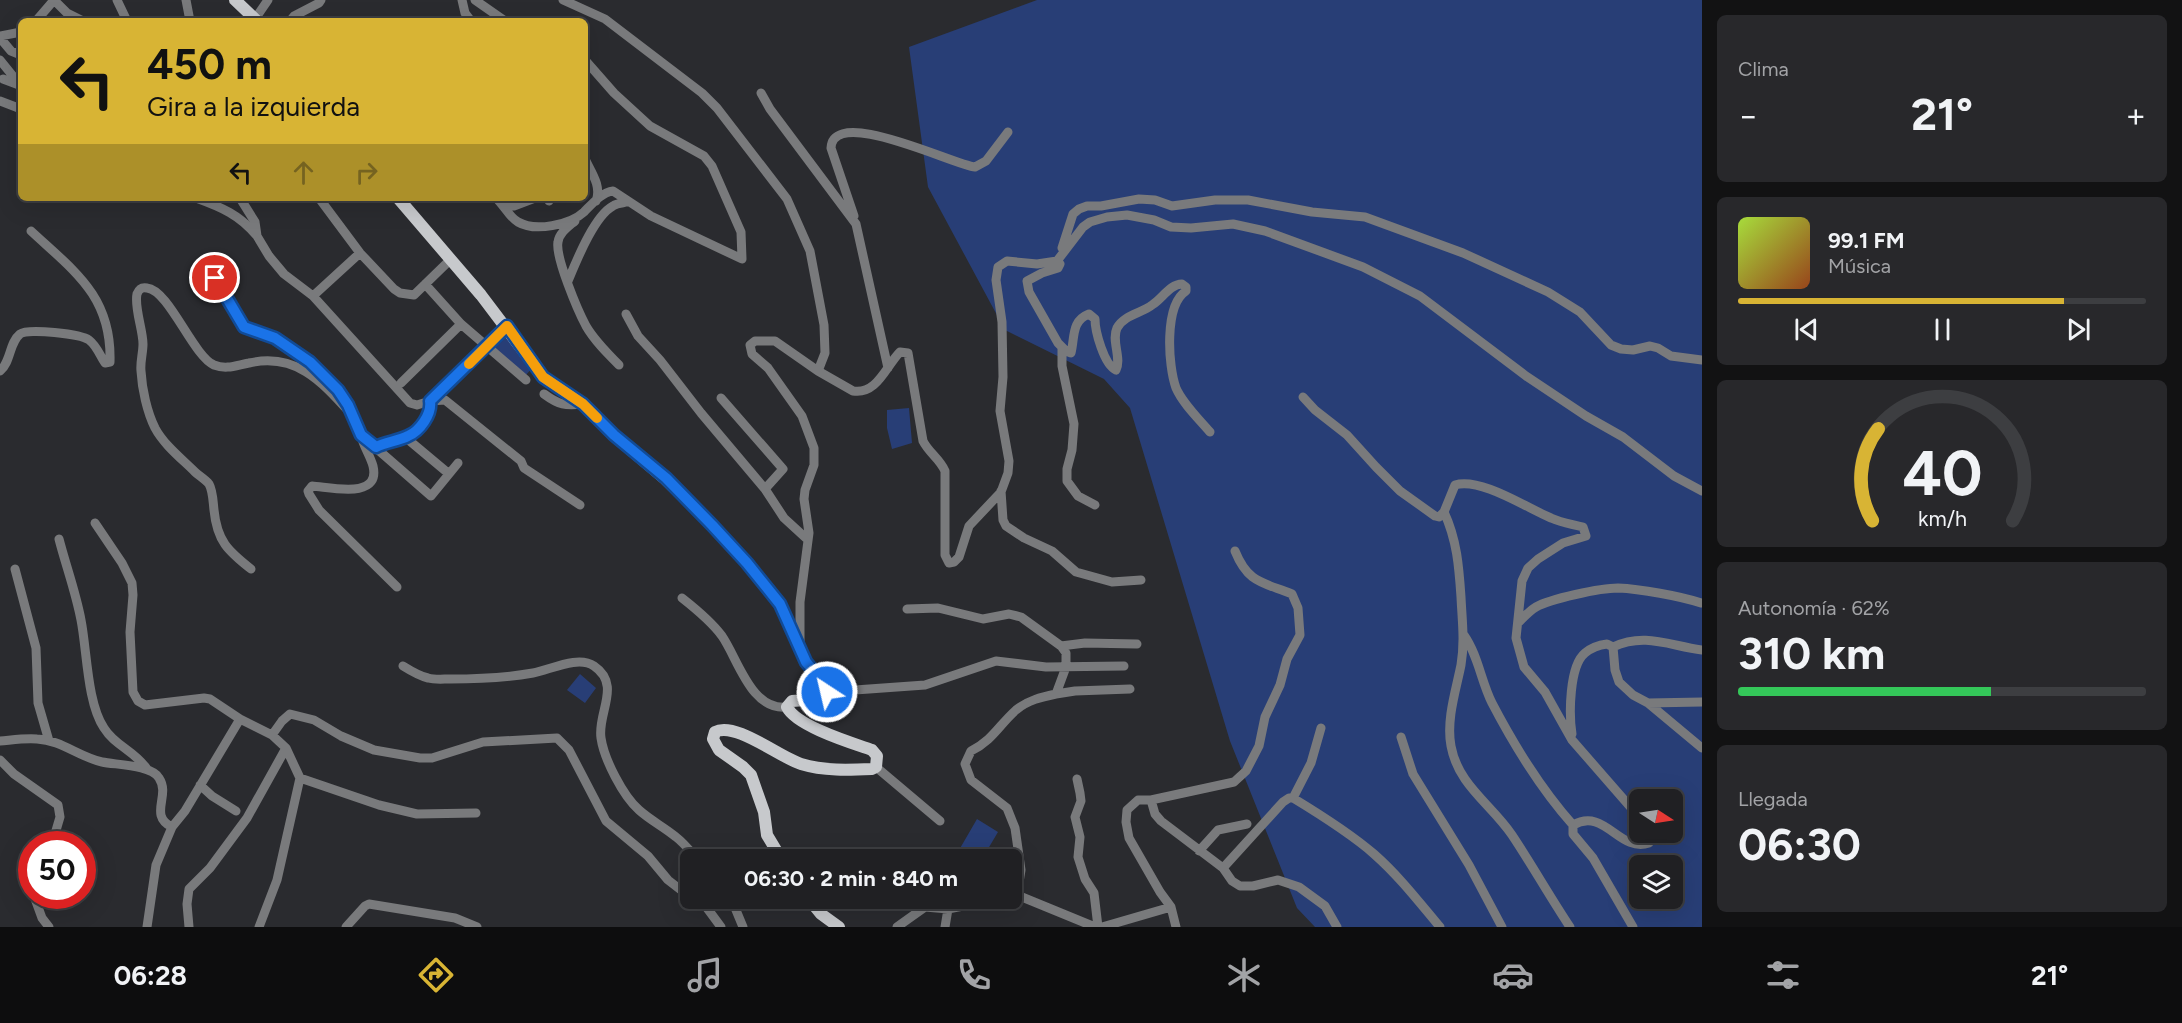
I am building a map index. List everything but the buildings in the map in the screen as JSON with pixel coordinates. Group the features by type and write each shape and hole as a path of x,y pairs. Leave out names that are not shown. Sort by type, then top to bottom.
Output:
{"main road":[{"path":"235,0 254,18"},
{"path":"401,201 507,326 543,377 583,404 614,435 666,478 747,563 780,604 806,662 826,686 827,692 820,699 792,701 787,707 790,713 803,722 872,750 877,756 876,766 872,769 825,770 800,764 773,752 754,739 727,728 715,732 713,740 719,750 751,775 764,812 767,835 775,849"},
{"path":"817,909 839,927"}],"street":[{"path":"39,18 54,0 67,13 77,18"},
{"path":"117,0 126,18"},
{"path":"186,0 189,18"},
{"path":"257,18 268,0"},
{"path":"292,18 321,0"},
{"path":"462,0 469,18"},
{"path":"475,0 501,18"},
{"path":"562,0 604,19 702,93 717,108 787,199 810,251 824,325 825,353 818,371"},
{"path":"18,33 0,37 11,51 18,54"},
{"path":"0,60 18,82"},
{"path":"588,63 614,93 650,126 704,156 712,166 741,232 742,259 627,202 613,191 607,192 596,201 561,234 558,240 560,261 586,326 619,365"},
{"path":"3,79 18,85"},
{"path":"761,93 770,109 856,224"},
{"path":"0,100 18,108"},
{"path":"888,368 856,224 831,143 835,138 856,133 883,136 975,167 986,161 1008,132"},
{"path":"588,166 598,188 596,201"},
{"path":"1210,432 1177,389 1173,375 1170,334 1172,314 1179,296 1186,291 1186,287 1182,284 1171,288 1150,307 1124,320 1117,329 1115,338 1118,365 1116,369 1109,366 1106,360 1095,326 1095,319 1089,314 1076,323 1072,338 1072,352 1066,351 1058,344 1029,292 1027,284 1031,278 1058,268 1059,257 1073,214 1079,209 1139,199 1155,200 1172,206 1215,200 1248,200 1312,212 1365,217 1463,253 1548,292 1580,312 1611,345 1633,350 1650,346 1671,356 1702,360"},
{"path":"203,201 234,214 246,223 284,274 313,296 351,336 402,397 417,405 440,399 449,402 521,461 524,468 580,505"},
{"path":"242,201 255,222 257,236"},
{"path":"321,201 360,253 394,289 400,292 414,295 450,260"},
{"path":"500,202 514,206 527,201"},
{"path":"500,202 512,218 528,226 558,225 581,215"},
{"path":"568,281 582,248 602,217 613,206 627,202"},
{"path":"800,649 800,602 808,540 804,499 814,465 814,448 802,416 768,368 752,354 750,345 754,341 775,341 818,371 853,391 859,392 882,378 900,352 906,352 909,355 923,441 945,471 945,555 949,563 954,562 959,557 969,526 1001,491 1008,473 1009,460 1000,411 1003,376 1002,322 996,273 1000,264 1008,261 1037,264 1059,257 1083,227 1090,222 1127,215 1154,220 1172,227 1191,228 1233,224 1265,231 1363,267 1420,296 1526,376 1586,416 1623,436 1674,476 1702,491"},
{"path":"0,371 5,365 16,338 29,330 81,336 92,343 105,363 110,362 110,341 96,298 79,276 31,231"},
{"path":"313,296 360,253"},
{"path":"206,266 244,327 275,338 310,362 338,390 361,435 373,466 373,478 369,485 363,488 337,489 312,486 308,491 319,510 397,587"},
{"path":"425,284 461,324 526,380"},
{"path":"251,569 223,544 214,516 210,486 171,449 156,428 146,399 141,370 143,344 136,298 139,290 144,287 150,288 157,293 185,328 203,359 217,366 231,368 273,359 290,363 312,376 352,415"},
{"path":"626,314 638,336 765,489 784,518 808,540"},
{"path":"401,383 461,324"},
{"path":"430,401 507,326"},
{"path":"1062,348 1062,366 1074,424 1067,481 1078,496 1095,506"},
{"path":"544,394 566,406 583,404"},
{"path":"1303,397 1315,410 1347,435 1400,490 1435,516 1438,517 1444,512 1455,485 1470,483 1485,487 1564,523 1583,527 1586,536 1563,543 1538,558 1528,568 1522,581 1516,638 1524,668 1545,692 1572,740 1629,805"},
{"path":"721,398 783,469 765,489"},
{"path":"376,447 405,437 419,428 427,416 431,406 430,401"},
{"path":"361,435 431,496 458,463"},
{"path":"405,437 448,473"},
{"path":"1001,491 1003,520 1006,526 1052,551 1076,573 1112,582 1141,580"},
{"path":"1444,512 1452,530 1456,549 1464,635 1450,729 1450,744 1465,782 1511,834 1570,927"},
{"path":"95,523 122,563 132,583 130,632 133,692 136,699 146,705 210,699 272,735 286,748 300,778 277,880 258,927"},
{"path":"58,539 81,618 95,710 104,729 117,742 133,752 160,780 163,789 161,818 163,823 172,827"},
{"path":"1176,927 1171,907 1129,838 1126,822 1127,810 1138,800 1151,800 1234,782 1241,777 1259,746 1265,717 1280,685 1287,659 1300,636 1298,608 1292,594 1263,584 1248,575 1235,551"},
{"path":"15,569 36,648 38,703 49,741"},
{"path":"1517,624 1532,610 1549,602 1608,589 1644,592 1701,603"},
{"path":"682,598 703,614 722,636 757,694 772,705 780,708 787,707"},
{"path":"907,609 938,608 983,619 1010,614 1021,617 1061,646 1066,653 1066,667 1056,694"},
{"path":"1464,635 1470,644 1492,703 1528,767 1543,789 1574,825 1573,834 1593,858 1633,927"},
{"path":"1613,647 1625,641 1649,639 1702,650"},
{"path":"1061,646 1084,643 1137,645"},
{"path":"1572,740 1570,725 1573,681 1578,661 1585,652 1598,646 1607,644 1613,647"},
{"path":"1613,647 1615,670 1619,682 1702,748"},
{"path":"827,692 925,685 996,661 1046,667 1124,666"},
{"path":"403,666 430,679 479,679 534,673 575,662 593,665 605,676 608,684 608,698 603,713 601,737 607,760 636,808 677,837 688,849"},
{"path":"1018,849 1015,828 1007,808 971,780 965,764 971,751 985,744 1017,709 1034,699 1075,691 1130,689"},
{"path":"1648,703 1702,702"},
{"path":"272,735 290,714 319,722 341,736 374,750 420,758 432,758 483,742 557,738 568,750 606,821 648,856 669,880 680,889"},
{"path":"147,927 156,865 172,827 185,811 240,718"},
{"path":"1223,868 1283,802 1293,798 1311,763 1321,728"},
{"path":"1401,737 1413,774 1469,865 1502,927"},
{"path":"0,741 37,739 49,741 69,747 97,761 147,769"},
{"path":"189,927 187,896 189,889 210,868 247,818 286,748"},
{"path":"0,760 14,774 58,805 60,818 56,831"},
{"path":"876,766 940,821"},
{"path":"0,775 14,774"},
{"path":"300,778 379,805 417,814 476,813"},
{"path":"1077,779 1081,801 1075,817 1080,837 1078,857 1085,879 1094,893 1098,927"},
{"path":"200,785 212,796 236,811"},
{"path":"1293,798 1346,832 1375,855 1414,895 1440,927"},
{"path":"1151,800 1155,814 1161,821 1223,868 1232,881 1240,886 1253,886 1278,880 1299,887 1325,906 1337,927"},
{"path":"1574,825 1583,820 1594,820 1629,842"},
{"path":"1199,851 1218,830 1247,824"},
{"path":"1631,843 1641,846 1648,843"},
{"path":"1022,898 1098,927 1171,907"},
{"path":"346,927 369,904 455,918 477,927"},
{"path":"39,909 49,927"},
{"path":"708,909 721,927"},
{"path":"736,909 743,927"},
{"path":"897,927 922,909"},
{"path":"945,927 948,909"}],"shaded area":[{"path":"1037,0 1702,0 1702,927 1315,927 1297,908 1230,741 1130,408 1104,379 1005,330 928,187 909,47"},
{"path":"506,330 532,368 526,375 490,345"},
{"path":"909,408 912,443 892,449 887,428 887,410"},
{"path":"580,674 596,688 585,703 567,690"},
{"path":"977,819 998,832 988,849 960,849"}],"slow traffic":[{"path":"469,364 507,326 543,377 583,404 597,418"}],"route":[{"path":"215,278 244,327 275,338 310,362 338,390 348,405 361,435 376,447 408,436 419,428 427,416 431,406 430,401 507,326 543,377 583,404 614,435 666,478 747,563 780,604 806,662 826,686 827,692"}]}
